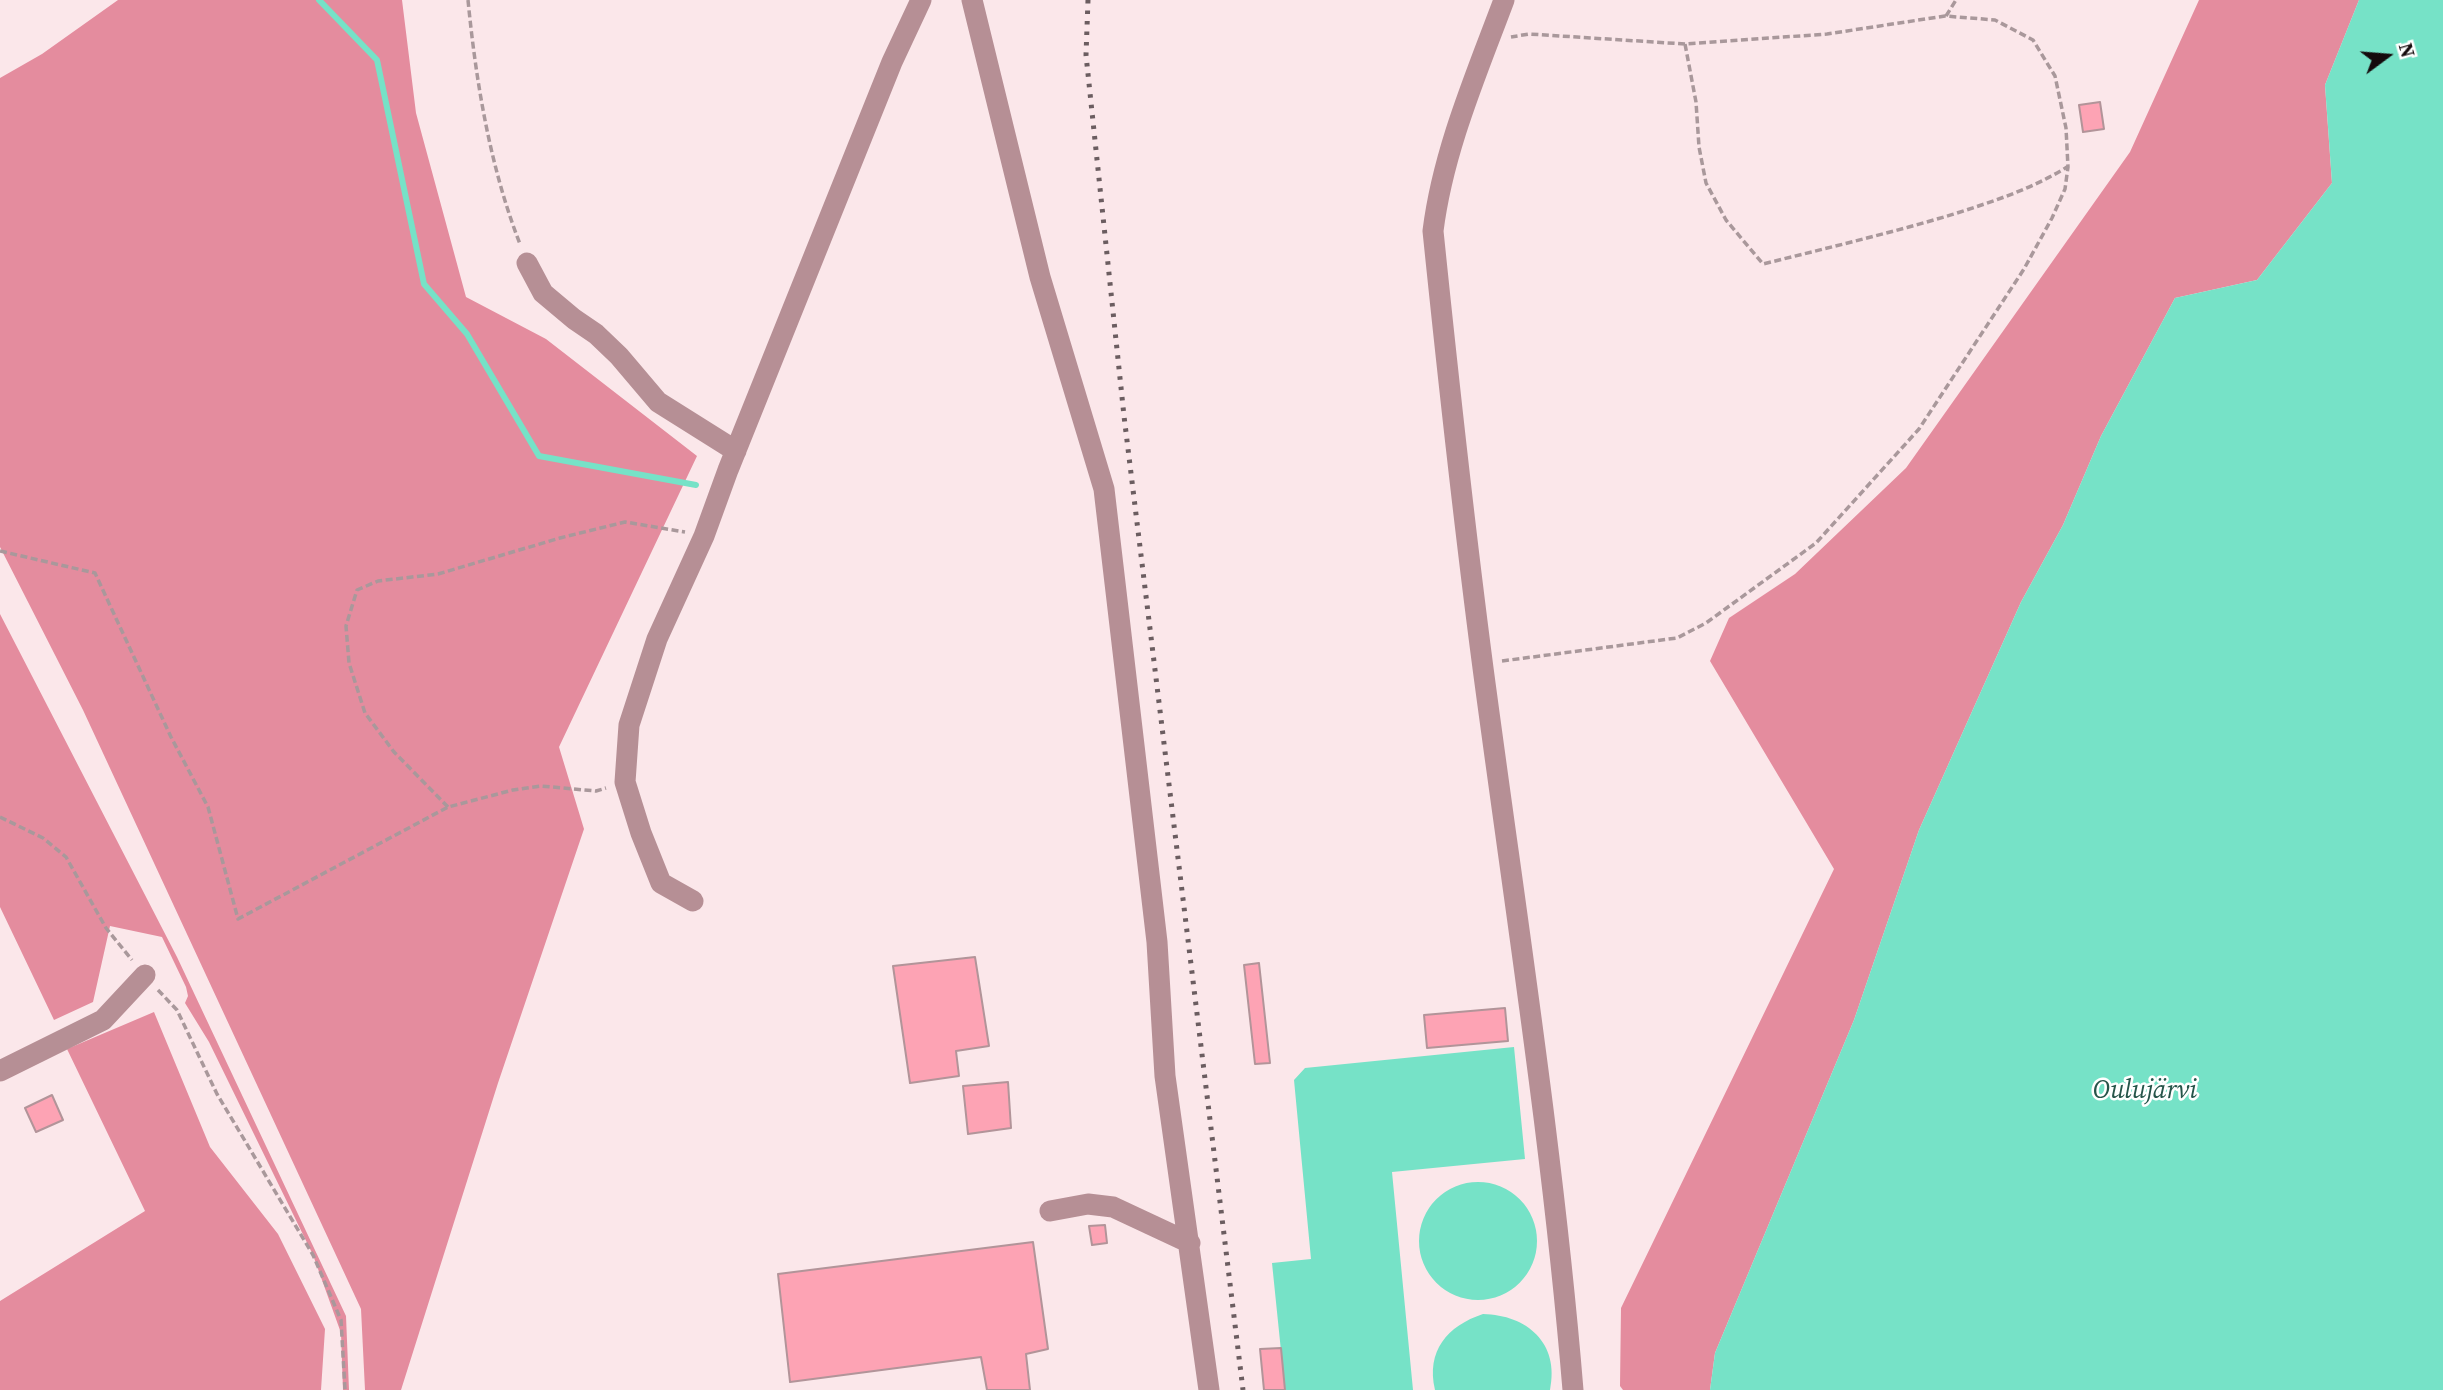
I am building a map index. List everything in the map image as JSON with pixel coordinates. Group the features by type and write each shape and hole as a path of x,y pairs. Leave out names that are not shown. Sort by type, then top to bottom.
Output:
{"street":[{"path":"693,901 661,883 641,833 625,782 629,725 657,639 704,536 892,62 921,0"},
{"path":"972,0 1040,277 1104,489 1157,942 1165,1076 1209,1390"},
{"path":"1504,0 1468,95 1438,192 1433,231 1483,664 1565,1292 1573,1390"},
{"path":"527,263 543,293 611,349 658,402 736,451"},
{"path":"0,1071 103,1020 145,975"},
{"path":"1050,1211 1088,1204 1114,1207 1190,1242"}],"path":[{"path":"468,0 483,99 504,203 527,263"},
{"path":"1945,16 1956,0"},
{"path":"1483,664 1678,638 1715,618 1816,543 1919,429 2029,259 2065,190 2068,167 2066,128 2055,76 2033,40 1995,20 1945,16 1827,33 1685,44 1529,34 1489,40"},
{"path":"1685,44 1696,102 1699,147 1706,183 1726,220 1763,264 1917,225 2000,199 2041,184 2068,167"},
{"path":"448,807 394,752 365,713 349,663 346,626 357,590 378,581 438,574 560,538 625,523 704,536"},
{"path":"0,551 95,573 171,737 208,807 239,919 448,807 513,790 541,786 596,791 625,782"},
{"path":"0,817 43,838 66,857 106,928 177,1010 217,1094 313,1255 341,1320 345,1390"}],"shaded area":[{"path":"118,0 402,0 416,113 466,297 546,339 697,456 559,747 584,829 498,1083 401,1390 365,1390 361,1309 83,710 0,547 0,78 42,54"},
{"path":"2199,0 2359,0 2325,85 2332,183 2257,280 2175,298 2101,436 2063,525 2021,602 1919,830 1854,1020 1715,1353 1710,1390 1623,1390 1620,1386 1621,1308 1834,869 1710,661 1729,618 1795,574 1906,468 2130,152"},
{"path":"0,614 177,957 346,1316 349,1390 343,1390 341,1333 313,1255 209,1042 185,1003 188,996 186,987 162,937 110,926 93,1002 54,1020 0,907"},
{"path":"154,1012 210,1147 278,1234 325,1329 321,1390 0,1390 0,1301 145,1211 67,1049"}],"water":[{"name":"Oulujärvi","path":"2359,0 2443,0 2443,1390 1710,1390 1715,1353 1854,1020 1919,830 2021,602 2063,525 2101,436 2175,298 2257,280 2332,183 2325,85"},
{"path":"1514,1047 1525,1159 1392,1172 1413,1390 1285,1390 1272,1263 1311,1259 1294,1080 1305,1068"},
{"path":"1478,1182 1501,1186 1520,1199 1533,1218 1537,1241 1533,1264 1520,1283 1501,1296 1478,1300 1455,1296 1436,1283 1423,1264 1419,1241 1423,1218 1436,1199 1455,1186"},
{"path":"1483,1314 1513,1320 1537,1335 1550,1358 1550,1390 1435,1390 1434,1363 1442,1342 1459,1325"}],"building":[{"path":"2100,102 2104,129 2083,132 2079,105"},
{"path":"975,957 989,1046 956,1051 959,1076 910,1083 893,966"},
{"path":"1259,963 1270,1063 1255,1064 1244,965"},
{"path":"1505,1008 1508,1041 1427,1048 1424,1015"},
{"path":"1008,1082 1011,1128 968,1134 963,1086"},
{"path":"52,1095 63,1120 36,1132 25,1108"},
{"path":"1105,1225 1107,1243 1092,1245 1089,1226"},
{"path":"1033,1242 1048,1349 1026,1354 1030,1390 987,1390 981,1357 790,1382 778,1274"},
{"path":"1281,1348 1285,1390 1264,1390 1260,1349"}],"waterway":[{"path":"319,0 377,60 424,284 467,334 539,456 696,485"}],"railway":[{"path":"1088,0 1086,55 1124,416 1243,1390"}]}
